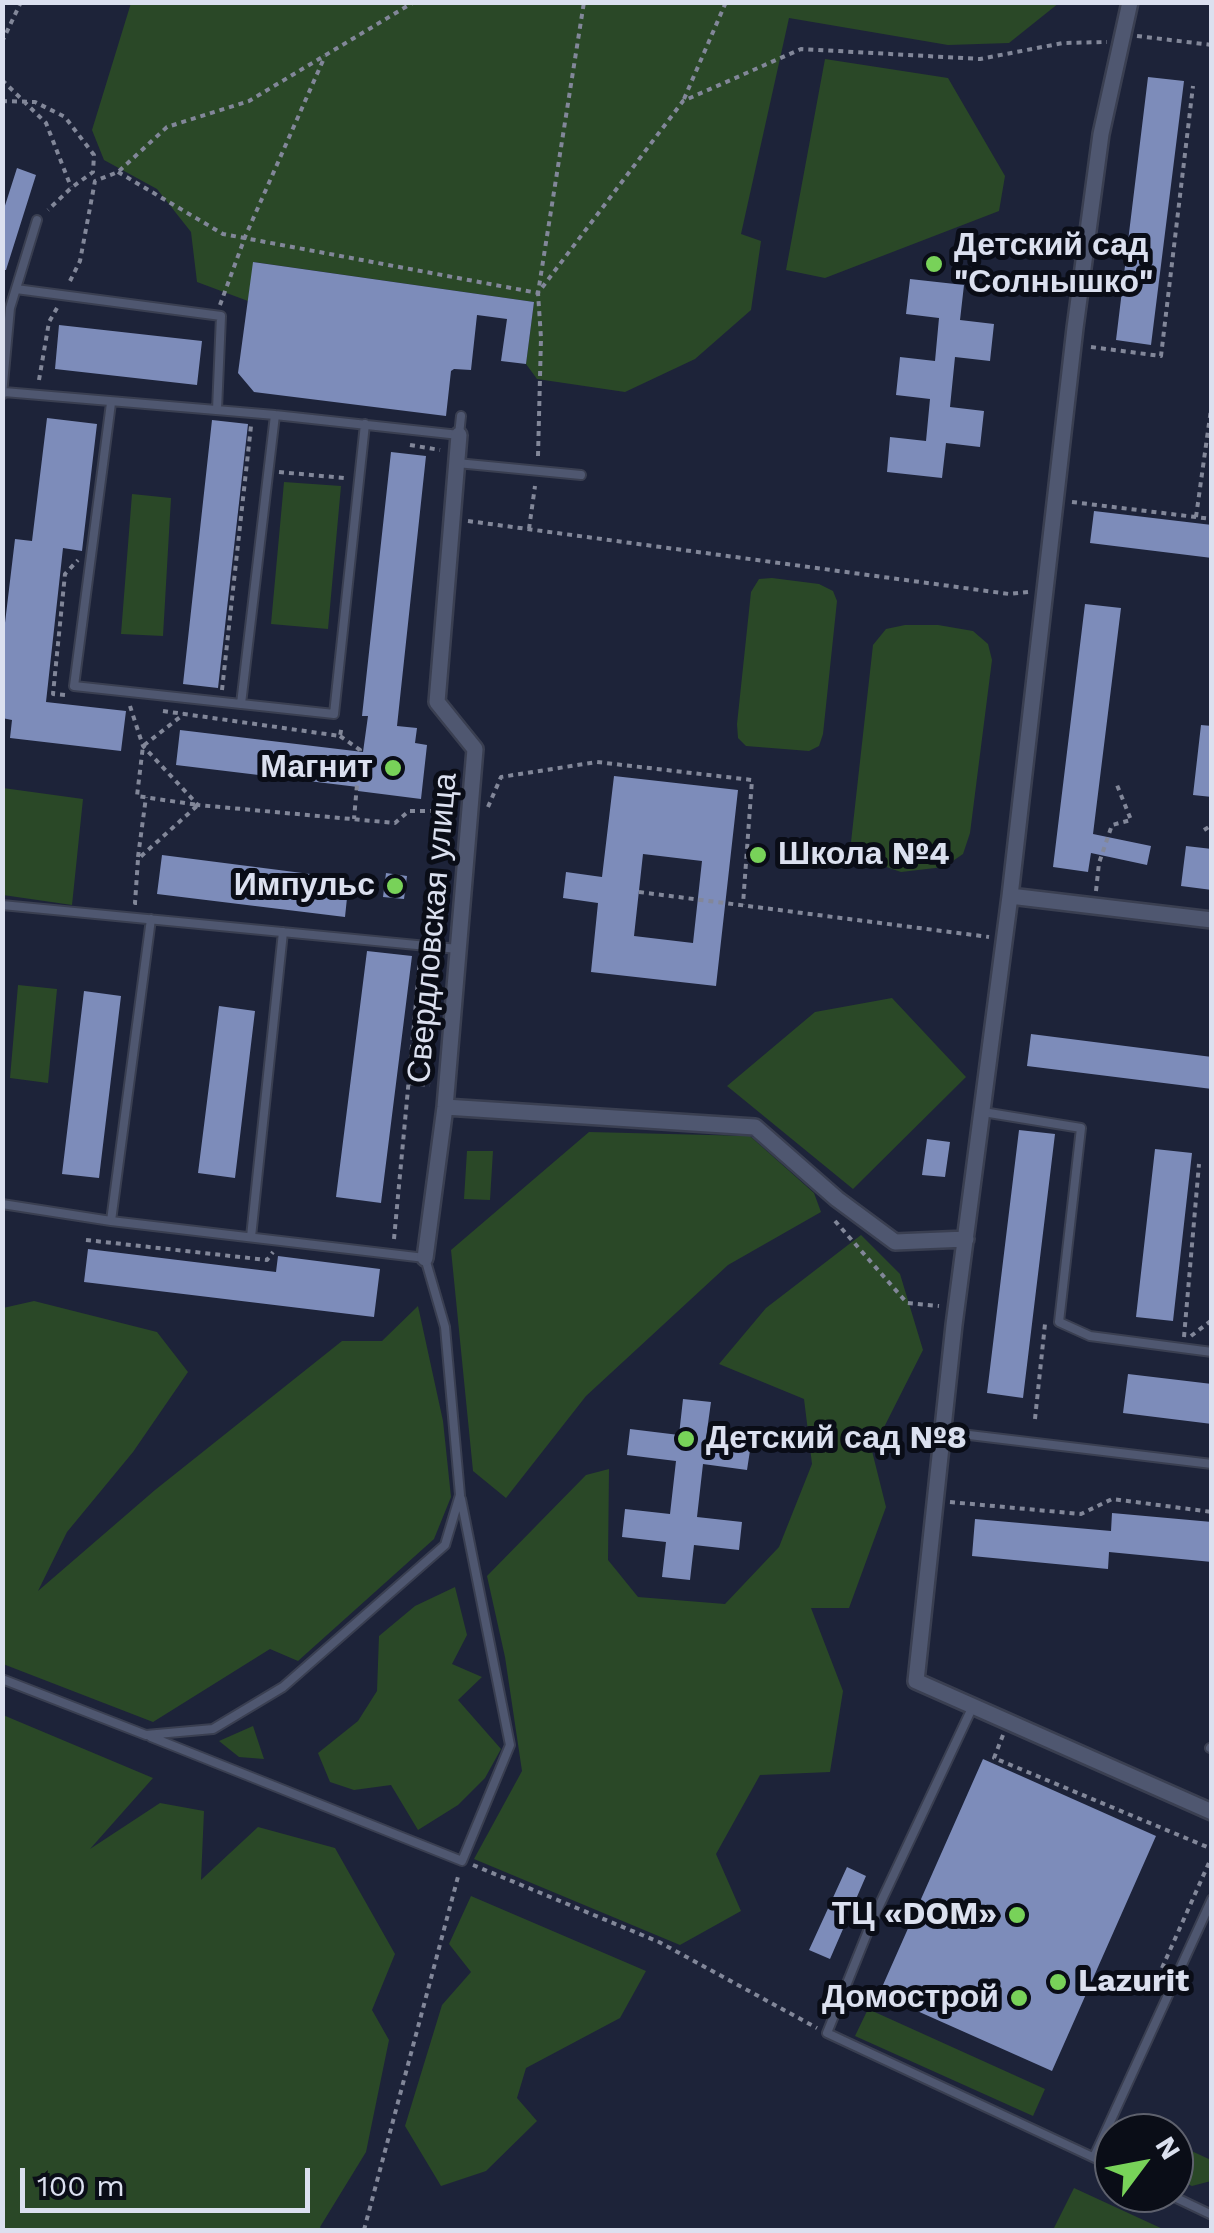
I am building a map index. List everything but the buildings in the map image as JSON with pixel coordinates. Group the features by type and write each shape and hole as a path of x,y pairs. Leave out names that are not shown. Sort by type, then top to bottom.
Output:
{"street":[{"path":"1130,2 1128,39 1101,134 1075,328 1010,896 954,1326 916,1680 1212,1812"},
{"name":"Свердловская улица","path":"426,1258 445,1107 476,749 437,702 459,435"},
{"path":"1010,896 1212,920"},
{"path":"445,1107 755,1127 837,1199 895,1242 966,1238"}],"lane":[{"path":"37,220 10,308 3,393 276,414 459,435 461,416"},
{"path":"16,289 220,316 217,410"},
{"path":"111,403 74,686 334,714 365,424"},
{"path":"242,704 276,414"},
{"path":"457,462 581,475"},
{"path":"2,905 458,949"},
{"path":"111,1221 151,919"},
{"path":"251,1237 283,932"},
{"path":"982,1112 1081,1128 1059,1322 1090,1336 1212,1352"},
{"path":"2,1204 111,1221 426,1258 445,1327 460,1495 510,1746 462,1861 2,1679"},
{"path":"944,1432 1212,1464"},
{"path":"146,1735 213,1729 283,1687 445,1545 460,1495"},
{"path":"973,1706 872,1921 826,2033 1094,2158"},
{"path":"1115,2113 1212,1899"}],"path":[{"path":"2,42 21,2"},
{"path":"50,322 80,262 95,181 118,172 167,127 249,101 414,2"},
{"path":"529,530 538,470 538,293 584,2"},
{"path":"538,293 683,101 726,2"},
{"path":"683,101 801,49 980,59 1064,43 1128,39 1212,45"},
{"path":"216,316 244,237 325,56"},
{"path":"2,80 46,122 71,188"},
{"path":"1090,347 1161,356 1193,86"},
{"path":"2,102 35,102 65,117 94,154 93,172 37,220"},
{"path":"118,172 222,234 538,293"},
{"path":"1196,517 1212,402"},
{"path":"221,702 252,420"},
{"path":"408,445 444,450"},
{"path":"246,469 359,479"},
{"path":"1069,502 1212,519"},
{"path":"467,521 1010,594 1045,592"},
{"path":"72,696 53,694 65,574 85,553"},
{"path":"130,706 144,746 198,806 395,823 409,811 465,811"},
{"path":"148,708 340,736 360,750 354,819"},
{"path":"340,736 342,716"},
{"path":"486,811 501,777 597,762 752,780 742,904"},
{"path":"1094,906 1099,862 1112,825 1130,820 1117,786"},
{"path":"138,859 146,797"},
{"path":"1204,830 1212,825"},
{"path":"639,892 989,938"},
{"path":"408,1083 429,1085"},
{"path":"1199,1164 1184,1342 1212,1320"},
{"path":"834,1219 907,1302 949,1307"},
{"path":"86,1240 267,1260 275,1249"},
{"path":"1035,1419 1045,1323"},
{"path":"950,1502 1081,1514 1112,1499 1212,1512"},
{"path":"1000,1742 994,1758 1212,1852 1162,1968"},
{"path":"364,2230 462,1861 658,1942 826,2033"}],"green space":[{"path":"131,3 1059,3 1009,43 948,45 789,18 741,234 761,241 751,310 695,359 625,392 537,379 526,364 534,302 254,262 248,301 197,282 191,232 157,189 104,160 92,130"},
{"path":"825,59 948,78 1005,176 999,211 825,278 786,270"},
{"path":"284,482 341,486 328,629 271,624"},
{"path":"132,494 171,498 163,636 121,634"},
{"path":"759,579 819,584 833,591 837,601 823,734 819,746 809,751 746,746 738,738 751,592"},
{"path":"905,625 973,631 988,644 992,660 970,833 963,854 944,867 901,872 866,860 851,842 873,645 886,629"},
{"path":"3,788 83,799 72,905 3,895"},
{"path":"18,985 57,989 48,1083 10,1078"},
{"path":"892,998 966,1077 853,1189 727,1086 815,1012"},
{"path":"589,1132 750,1136 814,1193 821,1212 728,1265 586,1396 506,1498 473,1471 451,1250"},
{"path":"467,1151 493,1151 490,1200 464,1199"},
{"path":"861,1235 900,1274 923,1350 872,1451 886,1507 849,1608 811,1608 843,1691 830,1772 760,1775 716,1854 741,1911 680,1945 474,1859 522,1771 505,1657 487,1576 586,1475 609,1469 608,1560 638,1597 725,1604 779,1547 812,1464 804,1399 719,1364 766,1308"},
{"path":"34,1301 157,1332 188,1372 133,1452 67,1532 38,1591 155,1490 342,1341 382,1341 418,1306 443,1421 451,1497 434,1539 298,1661 270,1649 153,1722 3,1664 3,1308"},
{"path":"455,1587 467,1635 452,1664 482,1677 458,1700 501,1749 485,1778 458,1805 418,1830 391,1785 354,1790 330,1782 318,1753 358,1721 377,1691 379,1636 415,1606"},
{"path":"3,1715 153,1778 90,1849 160,1803 204,1811 201,1880 258,1827 335,1848 395,1954 372,2010 389,2040 366,2152 320,2227 322,2230 3,2230"},
{"path":"253,1726 264,1759 239,1757 219,1741"},
{"path":"471,1896 646,1971 620,2018 526,2068 517,2098 537,2121 486,2171 441,2186 405,2126 442,2005 471,1972 449,1944"},
{"path":"868,2009 1045,2089 1033,2116 855,2036"},
{"path":"1194,2152 1211,2160 1211,2181 1194,2185"},
{"path":"1074,2188 1094,2197 1094,2213 1128,2213 1165,2230 1053,2230"}],"place":[{"name":"Детский сад \"Солнышко\"","path":"934,264"},
{"name":"Магнит","path":"393,768"},
{"name":"Школа №4","path":"758,855"},
{"name":"Импульс","path":"395,886"},
{"name":"Детский сад №8","path":"686,1439"},
{"name":"ТЦ «DOM»","path":"1017,1915"},
{"name":"Lazurit","path":"1058,1982"},
{"name":"Домострой","path":"1019,1998"}]}
